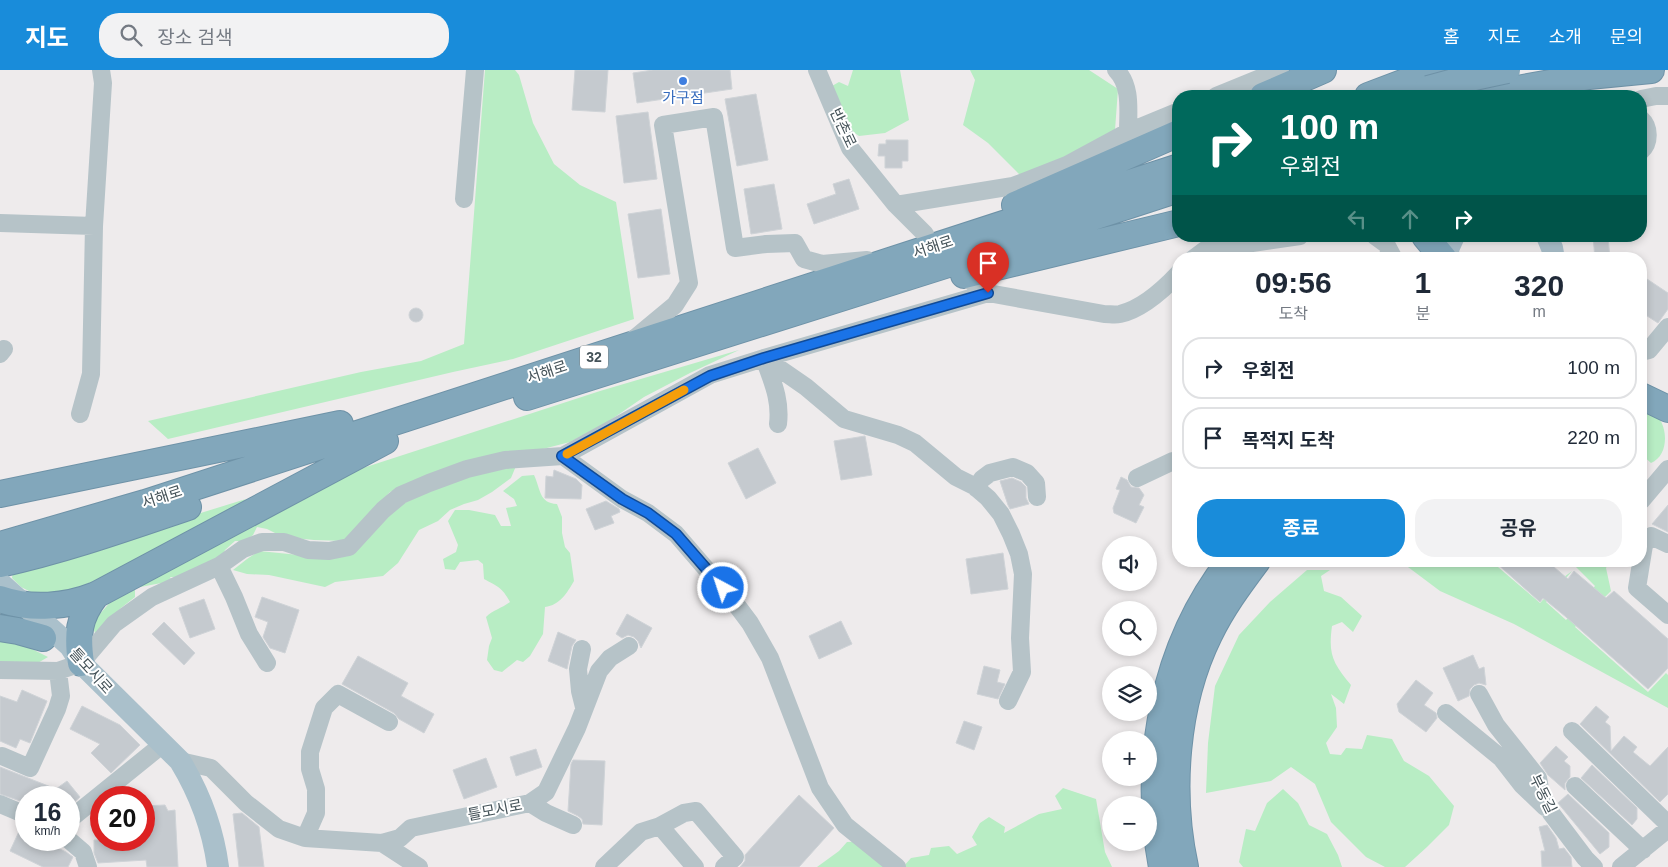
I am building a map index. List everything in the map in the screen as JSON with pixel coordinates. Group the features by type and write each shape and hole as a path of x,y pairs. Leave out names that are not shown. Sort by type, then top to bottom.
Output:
{"highway":[{"path":"1277,90 1323,70"},
{"path":"1391,90 1429,80 1509,76 1589,76 1651,70"},
{"path":"1487,90 1509,76"},
{"path":"816,285 979,221 1172,136"},
{"name":"서해로","path":"8,552 145,502 1172,170"},
{"name":"서해로","path":"8,552 154,519 386,441 1172,191"},
{"path":"752,326 1172,225"},
{"path":"1431,242 1439,252"},
{"path":"0,494 466,398"},
{"path":"1647,398 1668,406"},
{"path":"8,602 42,606 66,604 96,595 386,441"},
{"path":"1162,867 1154,803 1154,778 1160,719 1182,645 1206,594 1226,567"},
{"path":"1185,867 1179,834 1176,785 1179,740 1188,697 1208,636 1231,597 1253,567"},
{"path":"69,667 78,645 79,626 88,605 96,595"},
{"path":"0,628 24,632 43,638"}],"main road":[{"path":"1469,70 1475,90"},
{"path":"1429,80 1444,90"},
{"name":"틀모시로","path":"0,583 8,602 70,646 69,667 163,744 180,761 196,791 210,826 218,867"},
{"path":"8,602 43,638 64,654 69,667"}],"street":[{"path":"80,414 91,374 94,226 103,83 101,70"},
{"path":"464,199 474,70"},
{"name":"반촌로","path":"817,70 850,148 896,205 925,234"},
{"path":"1116,70 1124,78 1127,89 1128,132"},
{"path":"1231,90 1280,70"},
{"path":"1647,98 1668,96"},
{"path":"896,205 1014,186 1067,165 1128,132 1172,114"},
{"path":"625,347 675,305 689,283 663,125 714,118 735,248 795,243 804,260 822,264 880,260"},
{"path":"0,222 94,226"},
{"path":"1202,252 1205,250 1259,242"},
{"path":"969,280 988,293 1104,314 1120,314 1134,308 1164,289 1172,280"},
{"path":"2,756 30,768 56,709 69,667 114,624 152,597 219,566 243,549 262,542 284,542 308,550 329,551 349,547 383,510 401,495 429,483 467,469 505,460 562,456 710,376 764,358 988,293"},
{"path":"1647,350 1668,327"},
{"path":"764,358 778,396 778,424"},
{"path":"764,358 806,387 844,419 898,435 915,443 956,477 976,488 988,498 1001,514 1019,554 1023,574 1020,638 1022,672 1008,700"},
{"path":"1647,387 1668,406"},
{"path":"1647,394 1668,406"},
{"path":"562,456 622,499 648,513 676,534 732,599 750,623 770,658 820,788 845,825 897,867"},
{"path":"1137,478 1172,461"},
{"path":"976,488 982,479 990,473 1013,467 1027,473 1036,483 1037,497"},
{"path":"1647,493 1668,469"},
{"path":"1647,540 1651,536 1668,544"},
{"path":"219,566 249,634 267,662"},
{"path":"1640,567 1637,588 1668,615"},
{"name":"틀모시로","path":"180,761 211,768 246,803 279,829 305,838 382,843 400,838 411,828 530,803 546,792 577,728 599,671 610,658 629,646"},
{"path":"582,649 578,669 584,707"},
{"path":"0,670 69,667"},
{"path":"305,838 316,812 316,789 310,769 310,752 324,708 338,694 388,722"},
{"name":"부동길","path":"1479,694 1496,724 1538,778 1541,794 1550,813 1594,867"},
{"path":"1446,712 1501,758 1522,785 1550,813"},
{"path":"1572,731 1668,824"},
{"path":"80,811 163,744"},
{"path":"1575,786 1643,850"},
{"path":"530,803 546,814 573,825"},
{"path":"0,804 15,810"},
{"path":"604,867 641,832 660,826 684,813 696,811 735,857 724,867"},
{"path":"660,826 695,867"},
{"path":"1621,867 1668,829"},
{"path":"382,843 419,867"},
{"path":"80,849 83,852 88,867"}],"green space":[{"path":"485,70 515,70 519,75 533,123 554,164 580,185 616,202 634,319 513,359 168,439 148,421 361,372 421,361 464,344"},
{"path":"853,70 900,70 909,120 885,133 859,136 852,131 832,86 839,82 848,86"},
{"path":"970,70 1089,70 1118,89 1115,130 1053,163 1021,176 988,143 963,125 975,80"},
{"path":"739,350 644,397 609,421 570,442 431,478 390,492 345,541 283,537 267,529 257,527 253,535 245,541 235,541 225,550 222,558 177,577 170,577 172,581 135,588 135,597 121,608 96,636 93,627 99,615 119,592 344,472 366,467 600,391"},
{"path":"1647,412 1659,418 1665,436 1661,455 1651,463 1647,459"},
{"path":"516,466 511,478 492,492 478,500 450,510 438,521 419,530 398,563 383,576 335,582 325,587 269,575 247,574 233,570 259,551 319,557 373,531 402,504 455,480"},
{"path":"534,475 541,495 547,501 557,504 562,517 562,533 565,547 570,553 574,581 559,601 545,607 543,634 530,656 523,662 517,660 502,672 494,670 487,660 492,638 486,617 510,602 502,590 484,579 483,564 478,560 460,562 455,570 445,569 443,559 456,552 458,545 448,521 455,510 469,510 495,515 501,526 511,526 506,508 517,506 514,499 503,491 522,476"},
{"path":"246,499 236,508 119,570 66,593 33,593 21,587 12,578 13,571"},
{"path":"1408,567 1498,567 1540,603 1572,571 1546,602 1566,620 1595,586 1576,567 1607,567 1611,591 1575,627 1648,692 1666,673 1668,675 1668,708 1514,624 1440,591"},
{"path":"1307,570 1330,570 1321,576 1324,591 1341,597 1362,616 1353,632 1342,622 1332,626 1331,644 1333,658 1351,685 1344,704 1331,694 1336,708 1337,727 1326,743 1330,754 1341,755 1346,748 1362,749 1367,735 1392,739 1404,761 1429,776 1454,806 1449,825 1405,867 1385,867 1366,857 1331,822 1315,784 1291,767 1271,781 1206,793 1208,743 1215,686 1239,635 1270,602"},
{"path":"0,638 28,647 48,657 36,664 0,665"},
{"path":"1063,788 1096,799 1102,834 1102,851 1105,851 1112,867 903,867 911,858 929,855 931,848 949,846 957,854 977,845 972,837 980,823 989,817 1005,827 1004,833 1039,814 1062,809 1055,796"},
{"path":"1283,789 1298,803 1309,825 1327,834 1342,867 1243,867 1239,862 1246,829 1255,831 1267,803"},
{"path":"866,841 897,867 817,867 839,851 847,842"}],"building":[{"path":"575,70 608,70 605,112 572,110"},
{"name":"가구점","path":"653,70 730,70 732,89 637,103 633,73"},
{"name":"가구점","path":"756,94 768,160 737,166 725,99"},
{"name":"가구점","path":"648,112 657,179 624,183 616,116"},
{"path":"886,140 908,140 908,161 902,161 902,168 885,168 885,156 878,156 879,144 886,144"},
{"path":"849,179 859,209 814,224 807,204 836,194 833,184"},
{"path":"774,184 782,229 751,234 744,189"},
{"path":"661,209 670,274 638,278 628,214"},
{"path":"1594,242 1609,242 1609,252 1594,252"},
{"path":"1647,279 1668,293 1668,309 1658,323 1647,316"},
{"path":"416,308 421,310 423,315 421,320 416,322 411,320 409,315 411,310"},
{"path":"865,436 872,475 841,480 834,441"},
{"path":"758,448 776,483 746,499 728,463"},
{"path":"554,470 576,479 582,485 581,499 545,498 546,476 553,477"},
{"path":"1121,477 1127,480 1131,487 1139,488 1144,495 1139,505 1144,507 1136,523 1114,513 1113,508 1120,490 1116,489"},
{"path":"1012,478 1021,482 1026,487 1026,498 1029,504 1010,509 1000,481"},
{"path":"606,501 619,509 620,512 611,516 614,523 595,530 586,509"},
{"path":"1668,505 1668,532 1652,524"},
{"path":"1003,553 1008,589 971,594 966,559"},
{"path":"1501,567 1554,567 1568,579 1574,571 1606,598 1614,591 1668,639 1668,668 1648,689 1543,598 1540,602"},
{"path":"262,597 299,610 285,653 270,648 263,637 268,622 255,617"},
{"path":"204,599 215,629 190,638 179,608"},
{"path":"627,614 652,628 641,648 634,637 628,635 622,638 616,634"},
{"path":"841,621 852,644 819,659 809,636"},
{"path":"164,622 195,653 184,665 152,634"},
{"path":"558,632 576,640 572,646 567,669 548,661"},
{"path":"1473,655 1479,669 1484,667 1486,685 1479,683 1474,685 1470,689 1469,696 1458,701 1443,668"},
{"path":"358,656 408,683 401,696 434,714 424,733 399,719 394,713 342,684"},
{"path":"984,666 1000,670 997,682 1005,684 998,699 977,694"},
{"path":"1416,680 1433,693 1424,705 1436,713 1437,718 1426,732 1399,712 1397,704"},
{"path":"22,690 47,701 30,743 20,739 16,748 0,741 0,696 17,702"},
{"path":"82,706 120,725 140,745 111,773 91,753 100,744 70,729"},
{"path":"1596,706 1609,717 1605,722 1610,726 1611,751 1624,736 1637,747 1633,752 1650,766 1668,747 1668,794 1660,802 1580,724"},
{"path":"964,721 982,727 974,750 956,743"},
{"path":"1556,746 1568,757 1564,761 1570,766 1570,777 1565,783 1565,790 1548,775 1540,763"},
{"path":"536,749 542,767 516,776 510,757"},
{"path":"486,758 497,787 464,799 453,770"},
{"path":"573,760 605,761 602,825 583,824 582,819 568,811 571,764"},
{"path":"1592,765 1637,808 1637,819 1632,825 1581,778"},
{"path":"0,767 48,786 15,786 15,799 0,794"},
{"path":"67,781 71,786 60,786"},
{"path":"1568,794 1609,833 1609,847 1600,854 1558,803"},
{"path":"799,795 834,828 799,867 740,867 745,861 745,855"},
{"path":"155,805 165,805 168,811 175,810 178,867 147,867 146,860 98,863 94,851 155,851"},
{"path":"242,813 259,827 264,867 239,867 233,814"},
{"path":"1547,825 1556,838 1559,849 1564,848 1571,857 1572,867 1542,867 1541,851 1545,851 1539,827"},
{"path":"15,840 15,851 64,851 73,857 68,867 43,867 10,851"}],"slow traffic":[{"path":"567,454 684,390"}],"place":[{"name":"가구점","path":"683,81"}],"route":[{"path":"723,588 676,534 648,513 598,483 562,456 710,376 764,358 988,293"}]}
